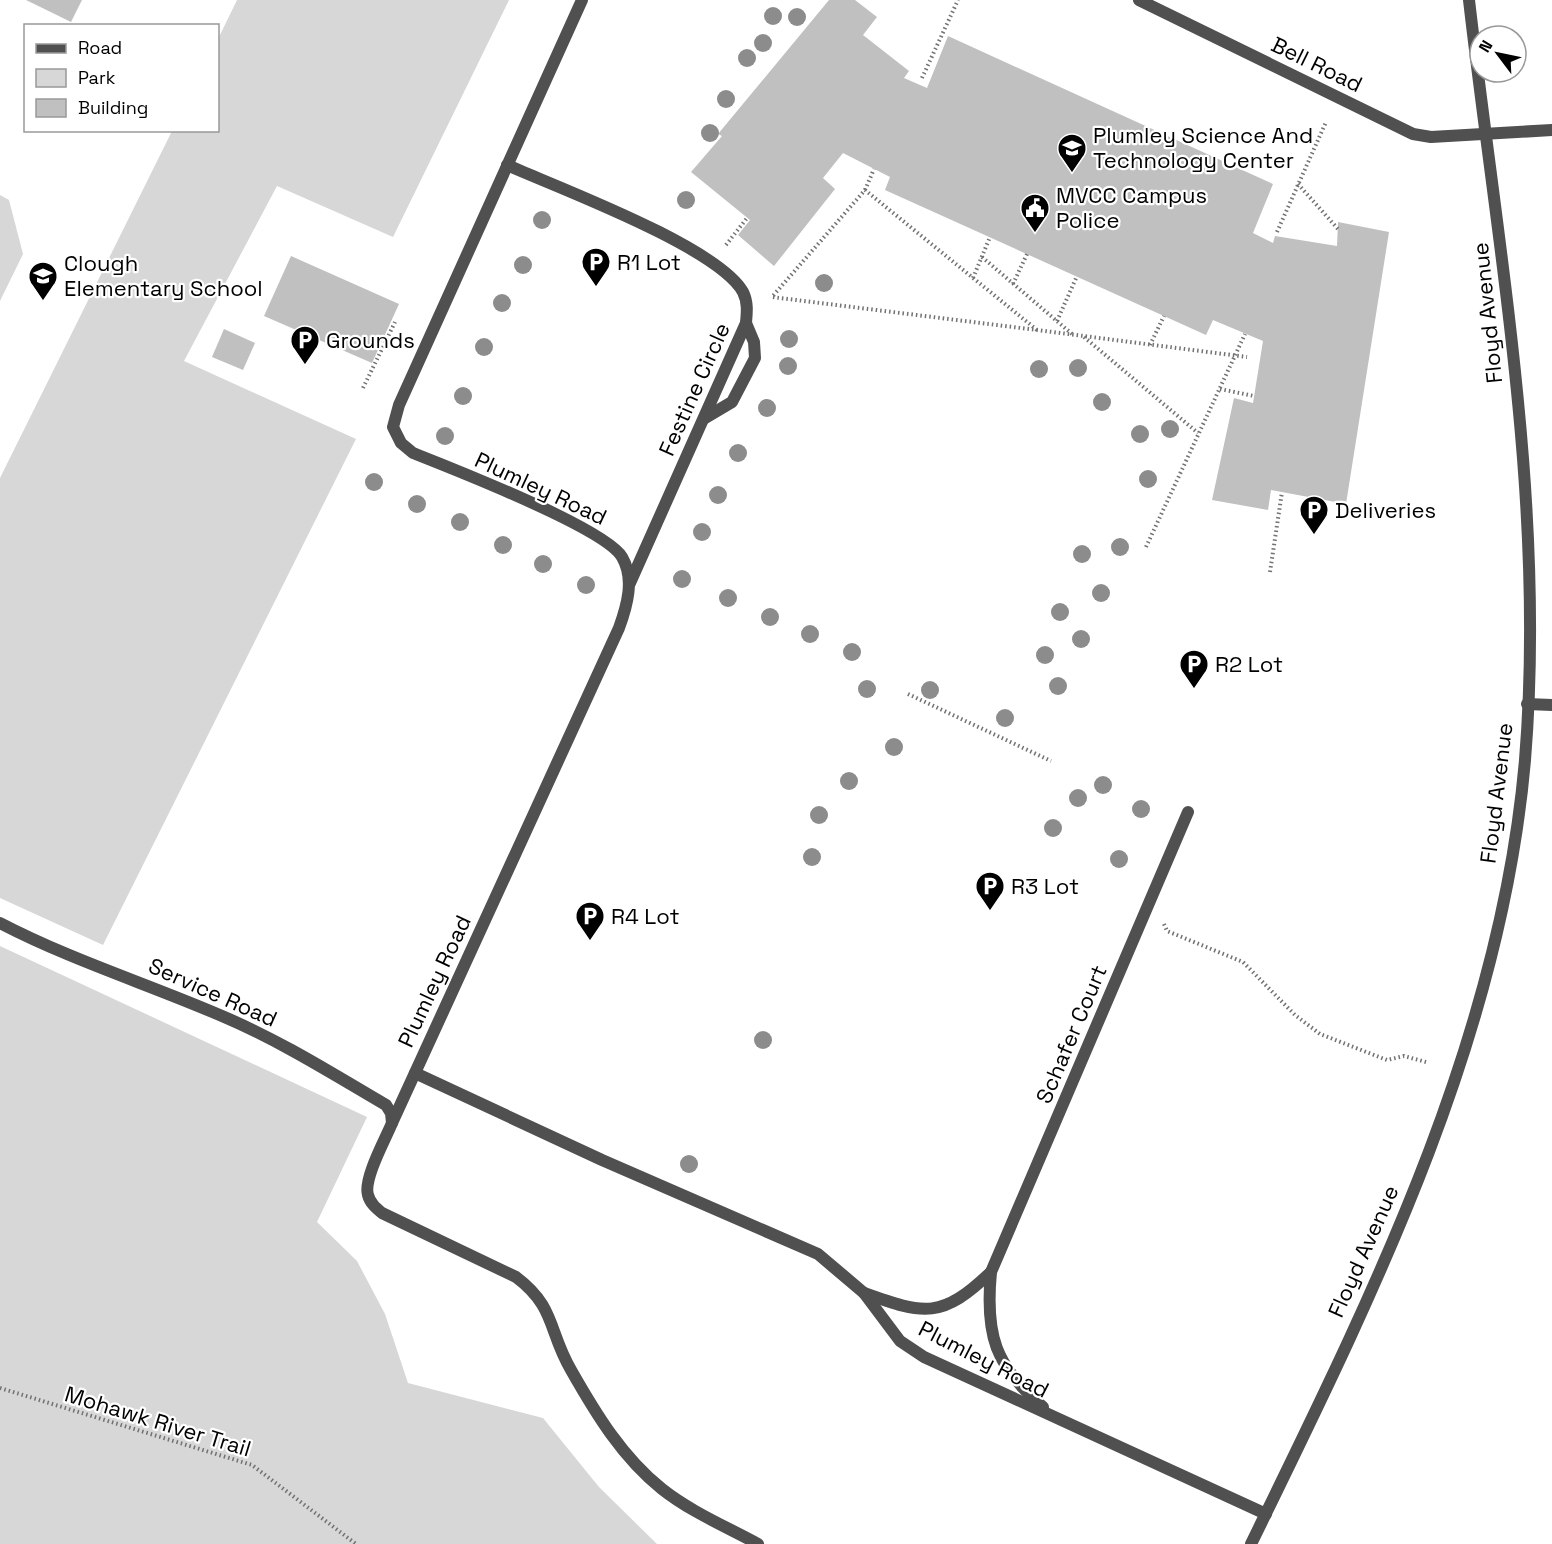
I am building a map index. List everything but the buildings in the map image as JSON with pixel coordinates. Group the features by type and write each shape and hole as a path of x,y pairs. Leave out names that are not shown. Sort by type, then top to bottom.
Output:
{"street":[{"name":"Plumley Road","path":"582,0 399,405 393,428 401,443 413,453 597,536 622,556 629,584 619,628 392,1123 368,1182 367,1193 372,1203 382,1213 516,1277 535,1291 547,1311 566,1362 612,1438 663,1490 758,1544"},
{"name":"Bell Road","path":"1139,0 1413,134 1431,137 1552,129"},
{"name":"Floyd Avenue","path":"1251,1544 1397,1234 1461,1063 1499,926 1525,760 1529,578 1521,437 1505,272 1484,134 1469,0"},
{"name":"Festine Circle","path":"507,165 702,254 733,278 743,293 748,308 746,323 629,584"},
{"path":"705,418 732,402 755,358 754,342 746,323"},
{"path":"1527,704 1552,705"},
{"name":"Schafer Court","path":"1055,1418 1022,1389 1004,1367 993,1340 989,1317 991,1272 1188,812"},
{"name":"Service Road","path":"0,923 34,940 224,1017 288,1048 386,1105 391,1113 392,1123"},
{"name":"Plumley Road","path":"415,1073 602,1160 810,1250 834,1265 864,1293 900,1341 924,1358 1266,1514"},
{"name":"Schafer Court","path":"864,1293 912,1309 936,1309 969,1293 991,1272"}],"path":[{"path":"922,78 958,0"},
{"path":"1277,232 1326,122"},
{"path":"874,169 865,190 772,297 1247,357"},
{"path":"1298,184 1338,229"},
{"path":"865,190 1037,330"},
{"path":"726,245 747,218"},
{"path":"973,278 990,237"},
{"path":"1013,284 1027,254"},
{"path":"982,257 1073,335"},
{"path":"1057,321 1077,276"},
{"path":"1150,345 1164,316"},
{"path":"363,388 395,322"},
{"path":"1146,547 1245,334"},
{"path":"1084,337 1198,433"},
{"path":"1220,389 1254,396"},
{"path":"1270,572 1282,492"},
{"path":"908,694 1051,761"},
{"path":"1162,921 1167,931 1243,962 1295,1015 1320,1034 1387,1060 1404,1056 1426,1062"},
{"name":"Mohawk River Trail","path":"0,1388 252,1465 356,1544"}],"green space":[{"path":"237,0 509,0 393,237 277,186 184,361 356,439 103,945 0,898 0,478 172,132 219,132 219,37"},
{"path":"0,195 9,200 23,254 0,301"},
{"path":"0,946 367,1117 317,1222 357,1261 385,1314 408,1383 543,1418 599,1487 657,1544 0,1544"}],"place":[{"name":"Plumley Science And Technology Center","path":"1072,174"},
{"name":"MVCC Campus Police","path":"1035,234"},
{"name":"R1 Lot","path":"596,288"},
{"name":"Clough Elementary School","path":"43,302"},
{"name":"Grounds","path":"305,366"},
{"name":"Deliveries","path":"1314,536"},
{"name":"R2 Lot","path":"1194,690"},
{"name":"R3 Lot","path":"990,912"},
{"name":"R4 Lot","path":"590,942"}]}
